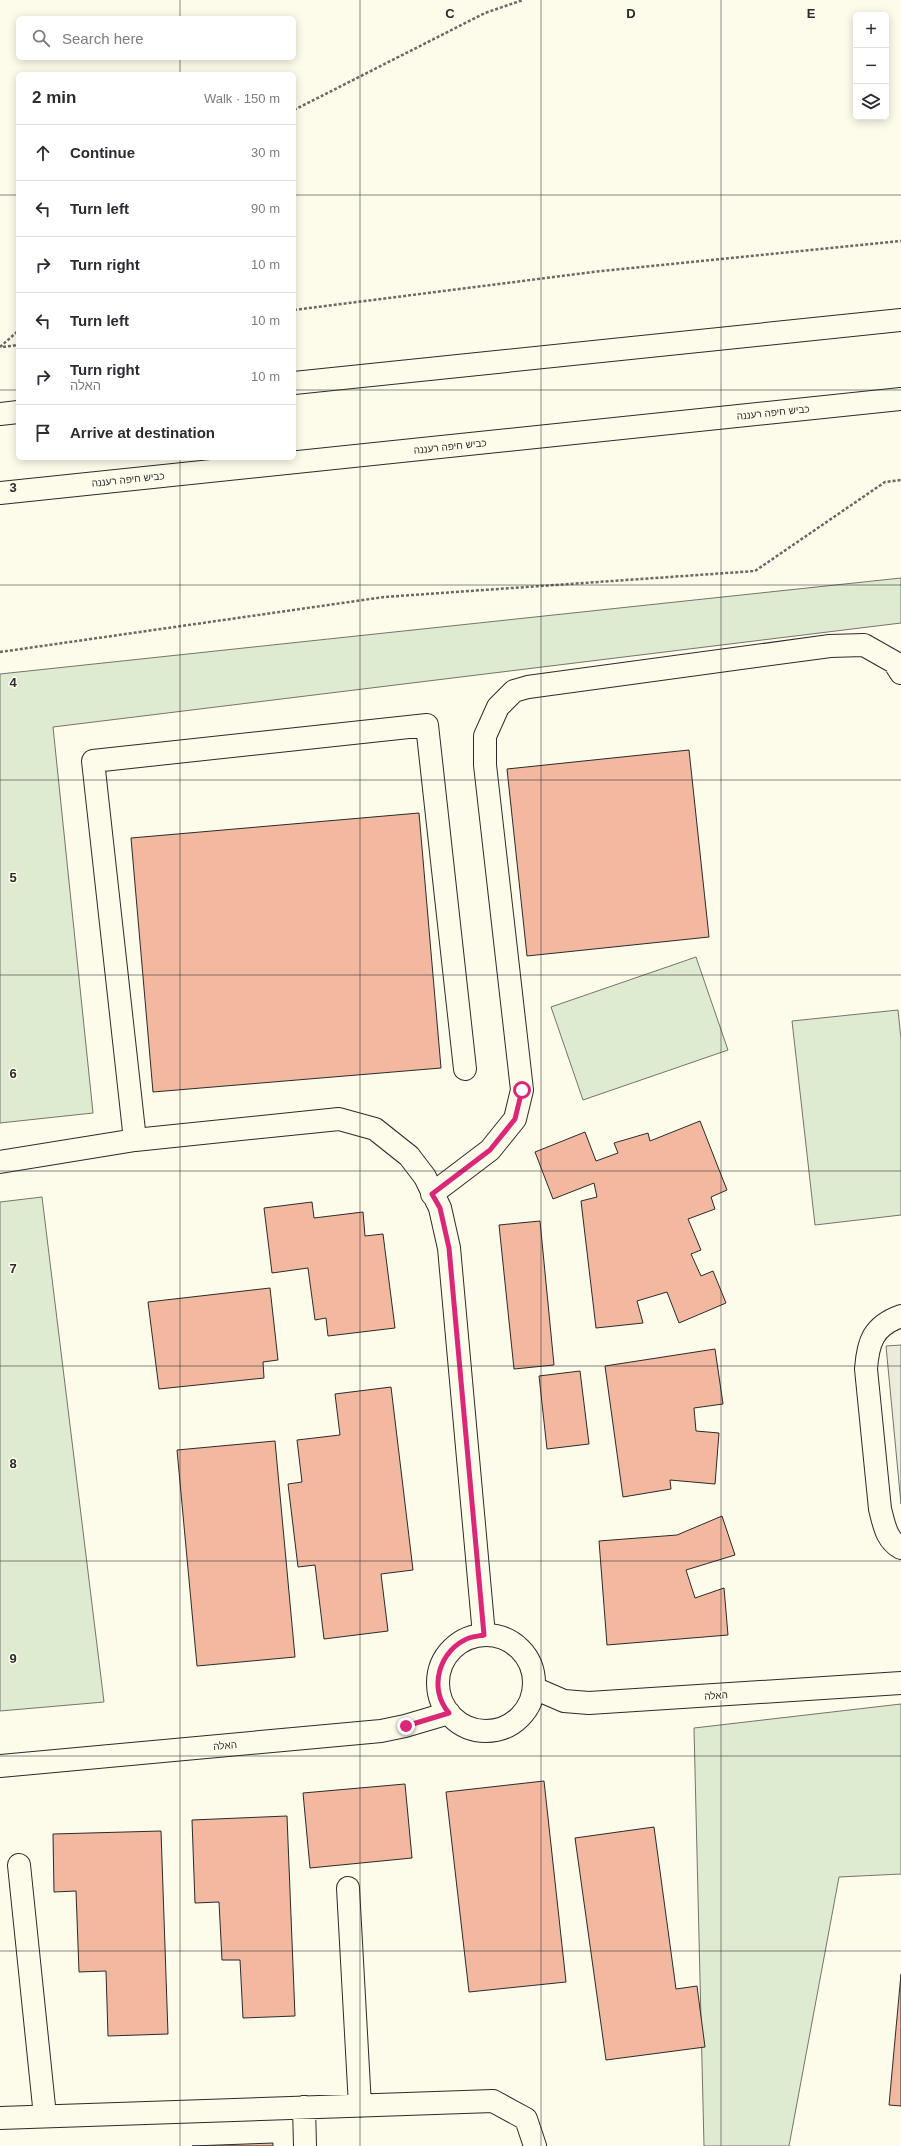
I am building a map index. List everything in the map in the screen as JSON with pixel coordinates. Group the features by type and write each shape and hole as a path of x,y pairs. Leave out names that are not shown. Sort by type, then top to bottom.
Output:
{"main road":[{"path":"296,383 901,320"},
{"name":"כביש חיפה רעננה","path":"0,493 901,399"},
{"path":"0,414 16,412"},
{"path":"432,1194 490,1150 515,1119 522,1090 485,765 485,736 498,707 514,691 528,687 830,646 864,645 894,662 901,673"},
{"path":"134,1140 93,761 427,725 464,1069"},
{"path":"0,1162 134,1140 339,1119 375,1130 409,1156 425,1177 440,1208 449,1248 484,1635"},
{"path":"901,1316 893,1319 875,1332 867,1349 866,1369 880,1509 886,1531 893,1544 901,1548"},
{"path":"484,1635 500,1637 514,1644 522,1651 529,1661 533,1674 534,1688 531,1701 524,1713 514,1723 500,1730 485,1732 469,1728 454,1720 444,1707 439,1695 438,1682 440,1669 445,1657 456,1645 470,1638 484,1635"},
{"name":"האלה","path":"534,1688 564,1701 589,1703 901,1683"},
{"name":"האלה","path":"0,1766 381,1731 406,1726 449,1713"},
{"path":"19,1865 45,2116"},
{"path":"348,1888 360,2106"},
{"path":"0,2118 493,2101 526,2120 535,2146"},
{"path":"304,2107 305,2146"}],"path":[{"path":"296,109 485,13 522,0"},
{"path":"296,310 601,271 901,241"},
{"path":"1,347 16,333"},
{"path":"1,347 16,345"},
{"path":"0,652 384,597 755,571 885,482 901,480"}],"green space":[{"path":"901,578 901,623 53,727 93,1113 0,1123 0,674"},
{"path":"696,957 728,1050 583,1100 551,1007"},
{"path":"898,1010 901,1039 901,1215 815,1225 792,1021"},
{"path":"42,1197 104,1702 0,1711 0,1202"},
{"path":"901,1704 901,1874 839,1877 789,2146 704,2146 694,1728"}],"shaded area":[{"path":"901,1345 901,1504 886,1346"}],"building":[{"path":"689,750 709,937 527,956 507,769"},
{"path":"419,813 441,1068 153,1092 131,838"},
{"path":"700,1121 727,1190 711,1197 715,1209 688,1219 701,1250 691,1254 701,1276 713,1271 726,1303 679,1323 667,1292 637,1301 643,1323 596,1328 581,1201 597,1197 594,1183 553,1199 535,1152 585,1132 596,1161 618,1153 614,1143 648,1133 650,1141"},
{"path":"312,1202 314,1218 363,1212 365,1236 383,1234 395,1328 328,1336 326,1318 315,1320 308,1268 272,1273 264,1208"},
{"path":"540,1221 554,1365 514,1369 499,1225"},
{"path":"270,1288 278,1360 263,1362 264,1378 159,1389 148,1302"},
{"path":"715,1349 723,1404 694,1408 696,1431 719,1433 715,1484 670,1480 671,1489 623,1497 605,1366"},
{"path":"580,1371 589,1444 547,1449 539,1376"},
{"path":"391,1387 413,1570 381,1574 388,1631 324,1639 315,1565 298,1567 288,1484 302,1482 297,1440 340,1435 335,1394"},
{"path":"275,1441 295,1657 197,1666 177,1450"},
{"path":"722,1516 735,1555 686,1570 695,1598 724,1588 728,1635 607,1645 599,1541 677,1535"},
{"path":"544,1781 566,1982 469,1992 446,1792"},
{"path":"405,1784 412,1858 310,1868 303,1793"},
{"path":"287,1816 295,2016 243,2018 240,1960 222,1960 219,1902 195,1903 192,1820"},
{"path":"654,1827 676,1989 697,1986 705,2047 606,2060 575,1838"},
{"path":"161,1831 168,2034 108,2036 106,1971 79,1972 76,1891 54,1892 53,1834"},
{"path":"901,1974 901,2106 889,2105"},
{"path":"273,2143 273,2146 192,2146"}],"route":[{"path":"406,1726 449,1713 444,1707 439,1695 438,1682 440,1669 445,1657 456,1645 470,1638 484,1635 449,1248 440,1208 432,1194 490,1150 515,1119 522,1090"}]}
